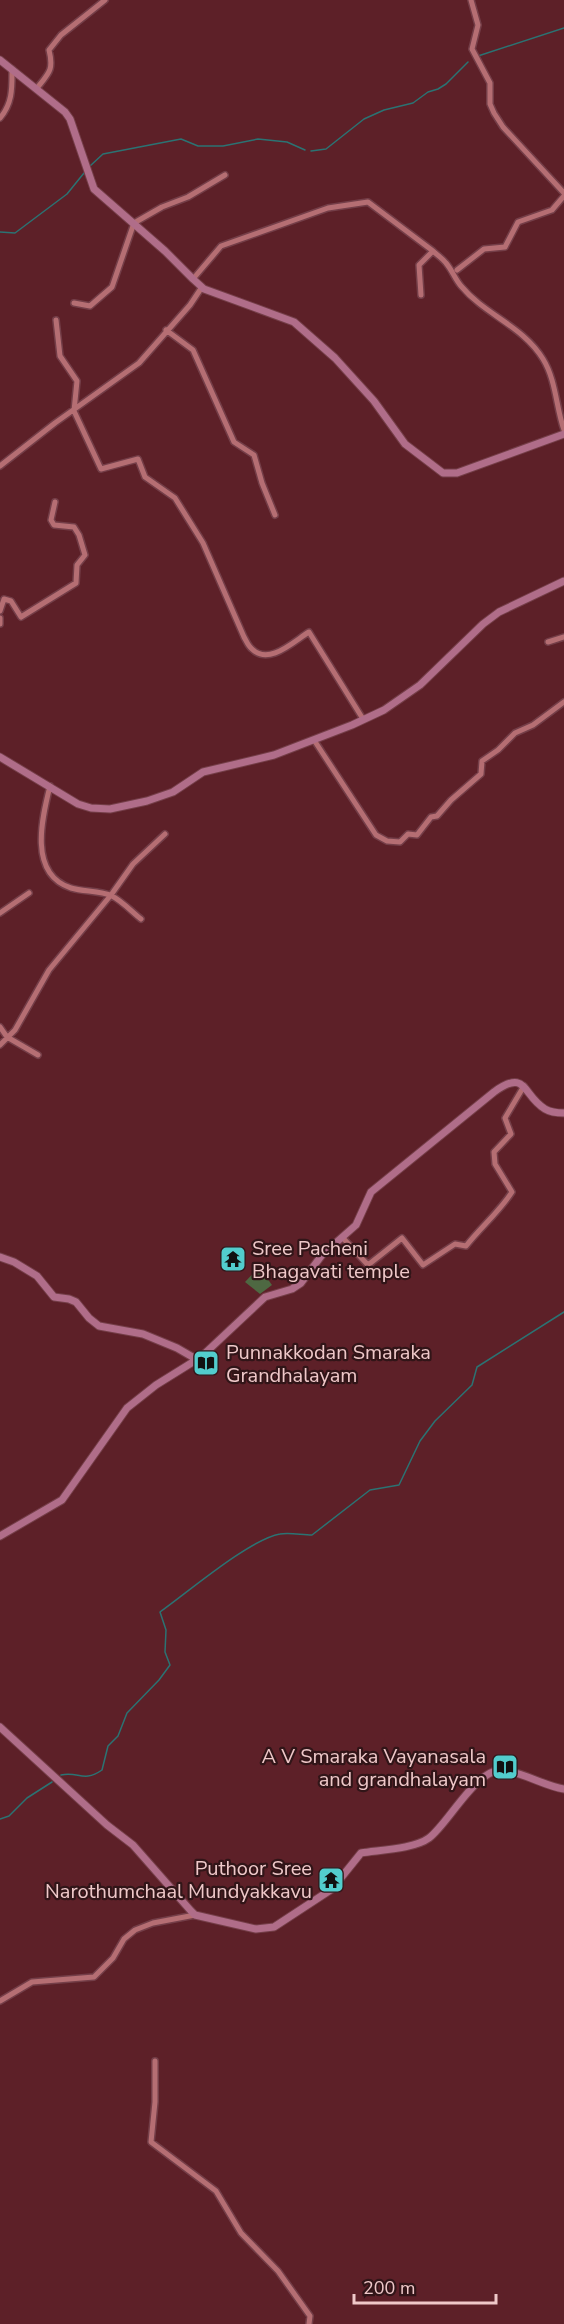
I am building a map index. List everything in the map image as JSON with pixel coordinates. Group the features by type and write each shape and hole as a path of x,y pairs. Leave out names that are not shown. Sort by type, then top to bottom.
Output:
{"main road":[{"path":"0,60 65,111 70,119 94,189 202,287 294,322 335,357 374,401 405,444 443,473 457,473 564,434"},
{"path":"0,757 78,804 91,808 126,807 166,795 203,772 274,755 384,710 420,685 483,624 499,612 564,581"},
{"path":"0,1536 62,1500 127,1408 156,1385 201,1357 265,1297 292,1289 301,1283 322,1255 356,1226 372,1192 396,1170 504,1085 512,1081 518,1082 544,1109 564,1113"},
{"path":"0,1257 14,1262 37,1276 54,1297 76,1302 99,1326 143,1334 177,1348 196,1359"},
{"path":"2,1731 107,1825 134,1845 162,1880 195,1915 256,1929 274,1927 332,1889 361,1853 414,1845 429,1838 465,1795 492,1772 503,1770 564,1790"}],"street":[{"path":"37,88 51,70 49,50 61,35 105,0"},
{"path":"457,270 484,249 504,247 518,222 552,210 564,194 503,127 494,113 490,104 490,83 472,52 478,25 471,0"},
{"path":"0,118 7,109 11,96 12,69"},
{"path":"74,303 90,306 112,286 134,223 225,176"},
{"path":"193,279 221,246 328,208 368,202 433,251 447,264 461,286 491,312 522,333 544,360 564,430"},
{"path":"422,295 419,265 433,251"},
{"path":"0,466 139,363 202,287"},
{"path":"56,320 60,356 77,381 74,411 101,469 138,459 146,477 175,498 203,543 243,637 252,650 265,655 274,654 309,632 363,719"},
{"path":"166,330 193,350 234,442 254,455 275,515"},
{"path":"0,612 4,599 11,601 21,617 76,583 77,565 85,555 80,535 74,527 54,525 51,520 55,502"},
{"path":"0,618 0,624"},
{"path":"548,642 564,637"},
{"path":"314,740 376,835 387,841 400,842 408,834 417,835 431,817 437,816 451,800 481,774 482,761 498,750 515,733 533,725 564,702"},
{"path":"50,786 42,818 42,852 50,872 68,887 111,896 141,919"},
{"path":"0,1045 15,1030 49,970 111,896 133,864 165,834"},
{"path":"0,913 29,893"},
{"path":"0,1027 7,1037 38,1055"},
{"path":"342,1237 368,1266 402,1238 423,1265 454,1244 466,1246 502,1207 512,1192 495,1164 494,1152 511,1134 505,1118 524,1086"},
{"path":"0,2001 32,1982 94,1977 113,1958 124,1939 135,1930 153,1923 195,1915"},
{"path":"155,2061 155,2102 151,2142 216,2191 241,2233 259,2249 294,2292 310,2316 309,2324"}],"green space":[{"path":"259,1267 272,1285 260,1294 245,1282"}],"waterway":[{"path":"478,56 564,28"},
{"path":"311,151 326,149 364,119 384,110 413,103 428,92 438,89 468,62"},
{"path":"90,166 103,154 181,139 198,146 223,146 258,139 287,142 305,150"},
{"path":"0,232 15,233 67,194 84,173"},
{"path":"61,1775 90,1776 102,1770 108,1746 118,1736 127,1713 159,1680 170,1665 165,1652 166,1630 160,1612 236,1556 267,1538 291,1533 312,1535 370,1490 399,1485 420,1441 435,1421 472,1385 477,1367 564,1312"},
{"path":"0,1819 9,1816 27,1798 52,1782"}],"place":[{"name":"Sree Pacheni Bhagavati temple","path":"233,1259"},
{"name":"Punnakkodan Smaraka Grandhalayam","path":"206,1363"},
{"name":"A V Smaraka Vayanasala and grandhalayam","path":"505,1767"},
{"name":"Puthoor Sree Narothumchaal Mundyakkavu","path":"331,1880"}]}
